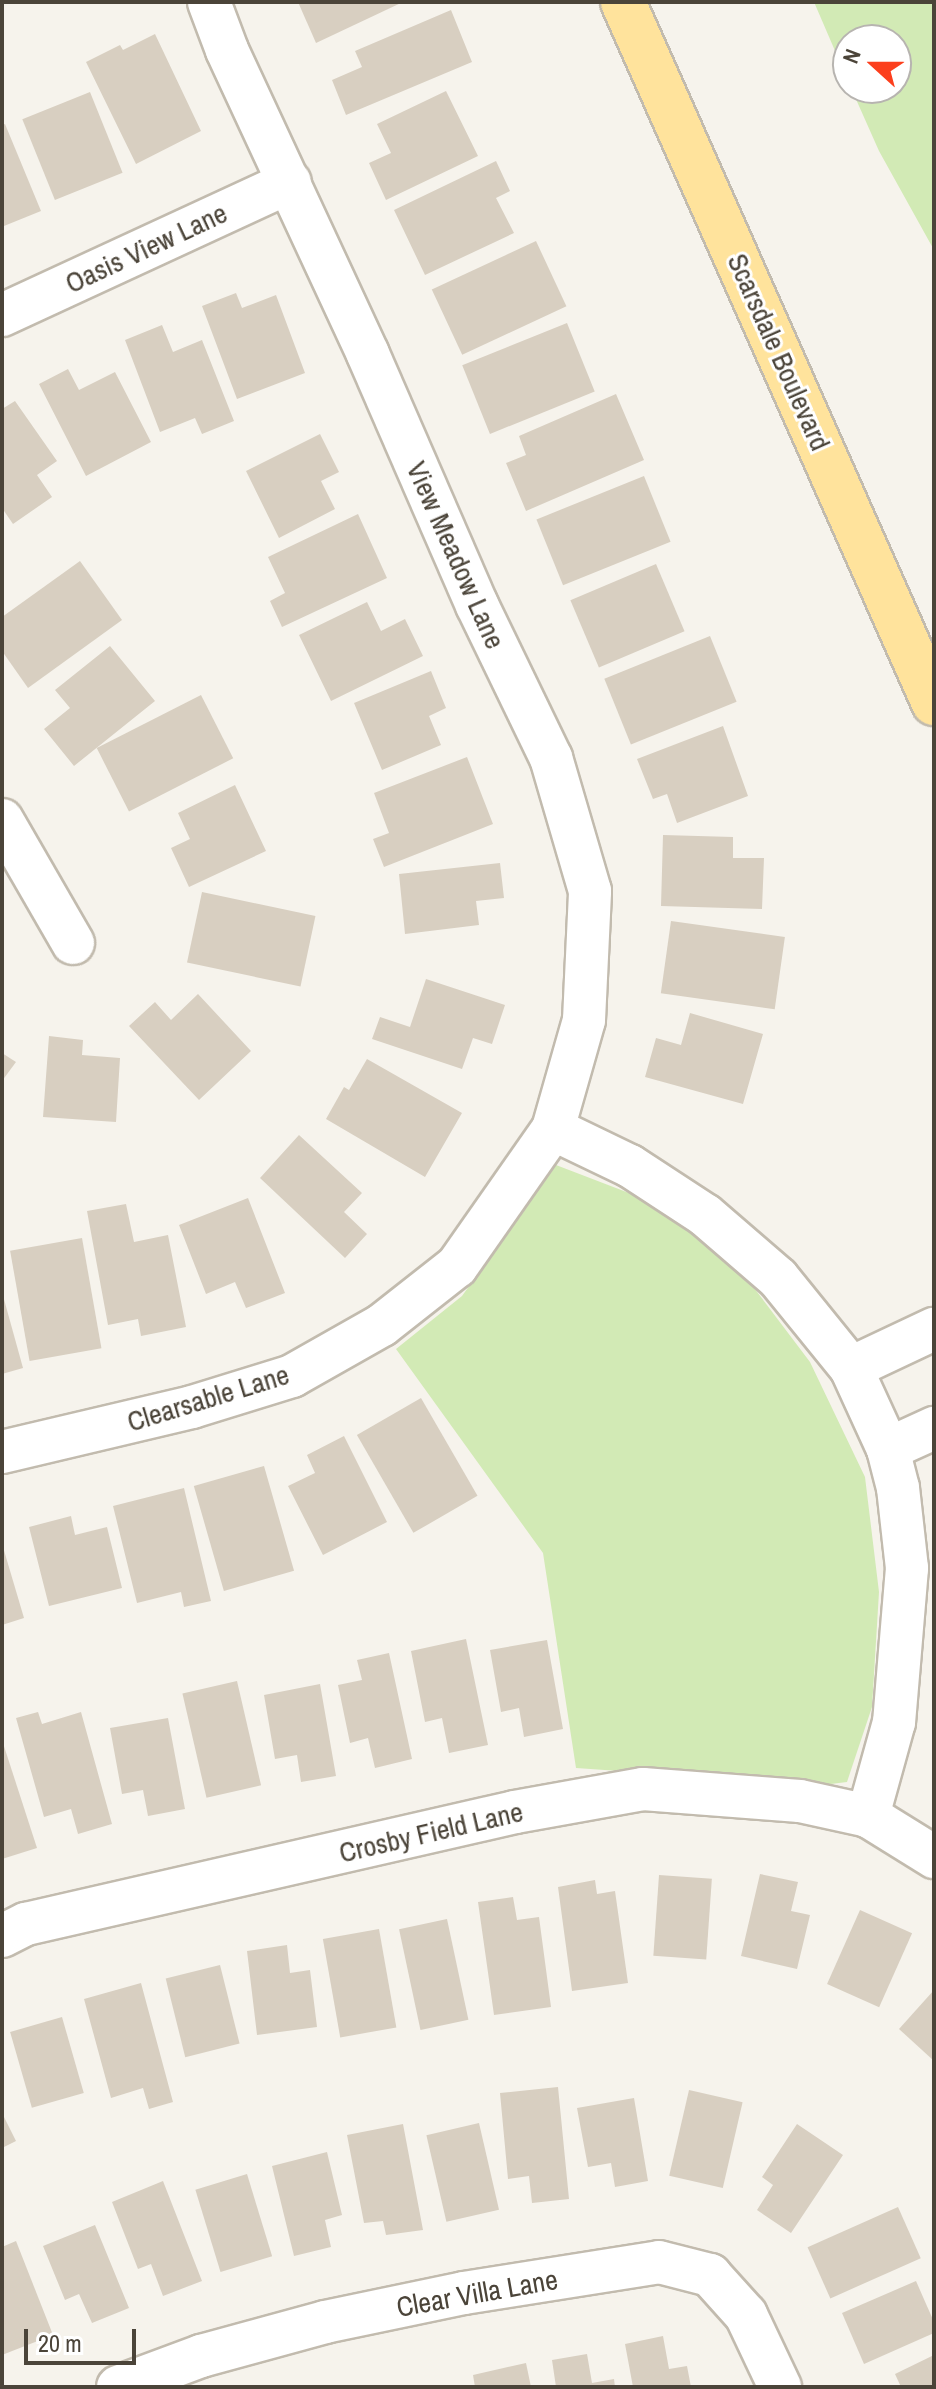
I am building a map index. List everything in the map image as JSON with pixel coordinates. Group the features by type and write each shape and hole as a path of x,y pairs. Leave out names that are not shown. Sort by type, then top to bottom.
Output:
{"main road":[{"name":"Scarsdale Boulevard","path":"623,2 934,703"}],"street":[{"name":"View Meadow Lane","path":"209,2 227,50 290,182 477,605 551,758 590,891 584,1020 553,1129"},
{"name":"Oasis View Lane","path":"2,315 290,182"},
{"path":"2,820 73,943"},
{"path":"553,1129 630,1166 705,1215 778,1278 851,1368 888,1449 898,1488 907,1568 894,1722 868,1816"},
{"name":"Clearsable Lane","path":"2,1452 192,1407 292,1376 382,1325 457,1266 553,1129"},
{"path":"851,1368 934,1329"},
{"path":"888,1449 934,1428"},
{"name":"Crosby Field Lane","path":"2,1936 26,1924 71,1913 515,1812 643,1789 800,1801 868,1816 934,1857"},
{"name":"Clear Villa Lane","path":"118,2387 201,2356 325,2322 464,2293 659,2262 710,2275 746,2315 780,2387"}],"green space":[{"path":"814,2 934,2 934,250 879,151 858,104 912,104 912,24 832,24 832,44"},
{"path":"556,1165 642,1198 739,1268 810,1362 865,1477 879,1592 872,1707 847,1782 742,1795 648,1773 576,1768 543,1553 396,1349 462,1296"}],"building":[{"path":"298,2 403,2 316,43"},
{"path":"451,10 472,62 346,115 332,80 362,67 355,51"},
{"path":"155,34 201,131 136,164 86,62 120,45 123,50"},
{"path":"446,91 478,156 386,200 369,163 391,153 377,124"},
{"path":"90,92 123,173 55,200 22,119"},
{"path":"5,124 41,211 4,226 2,125"},
{"path":"496,161 510,191 496,198 514,233 425,275 394,210"},
{"path":"536,241 566,306 462,355 432,290"},
{"path":"236,293 242,308 276,295 305,373 237,399 202,306"},
{"path":"567,323 595,392 490,434 462,365"},
{"path":"162,325 173,352 202,340 234,421 202,434 195,418 160,432 125,340"},
{"path":"68,369 79,390 115,372 151,442 86,476 39,384"},
{"path":"616,394 644,460 526,511 506,463 526,455 519,436"},
{"path":"15,401 57,461 37,475 52,497 13,524 2,508 2,409"},
{"path":"320,434 339,472 321,481 335,509 279,538 246,471"},
{"path":"644,476 671,542 563,585 536,519"},
{"path":"358,514 387,578 282,627 270,601 285,593 268,557"},
{"path":"80,561 122,620 28,688 2,651 2,617"},
{"path":"656,564 685,631 599,668 570,600"},
{"path":"367,602 381,631 405,619 423,656 331,701 299,635"},
{"path":"710,636 737,702 631,745 604,679"},
{"path":"110,646 155,701 74,766 44,729 70,708 55,690"},
{"path":"431,671 446,708 429,716 441,745 382,770 354,703"},
{"path":"201,695 233,758 129,811 97,748"},
{"path":"723,726 748,796 677,823 667,794 653,799 637,759"},
{"path":"467,757 493,824 384,867 373,839 389,833 374,793"},
{"path":"235,785 266,851 189,887 171,848 190,839 178,813"},
{"path":"663,835 733,837 733,858 764,858 762,909 661,906"},
{"path":"500,863 504,898 476,901 479,925 405,934 399,874"},
{"path":"202,892 315,916 300,987 187,962"},
{"path":"671,921 785,937 775,1009 661,993"},
{"path":"426,979 505,1005 492,1044 473,1038 462,1069 372,1039 380,1017 410,1027"},
{"path":"198,994 251,1051 199,1100 129,1026 155,1002 171,1020"},
{"path":"690,1013 763,1034 743,1104 645,1077 656,1038 681,1045"},
{"path":"49,1036 83,1040 82,1055 120,1058 116,1122 43,1117"},
{"path":"2,1053 16,1062 2,1081"},
{"path":"367,1059 462,1113 425,1177 326,1119 344,1087 349,1090"},
{"path":"299,1135 362,1193 344,1212 367,1234 345,1258 260,1178"},
{"path":"248,1198 285,1293 246,1308 235,1282 206,1294 179,1225"},
{"path":"126,1204 134,1242 168,1235 186,1327 141,1336 138,1319 108,1325 87,1211"},
{"path":"82,1238 101,1348 30,1361 10,1251"},
{"path":"2,1292 23,1368 2,1374"},
{"path":"421,1398 478,1496 413,1533 357,1435"},
{"path":"344,1436 387,1522 323,1555 288,1486 315,1473 307,1455"},
{"path":"264,1466 294,1571 224,1591 194,1486"},
{"path":"184,1488 211,1601 184,1607 181,1592 137,1603 113,1506"},
{"path":"71,1516 75,1535 107,1527 122,1588 49,1606 29,1527"},
{"path":"2,1548 24,1618 2,1625"},
{"path":"466,1639 488,1745 449,1753 442,1718 425,1722 411,1651"},
{"path":"547,1640 563,1729 524,1737 519,1708 501,1712 490,1650"},
{"path":"389,1653 412,1759 375,1768 368,1738 350,1743 338,1685 362,1680 357,1660"},
{"path":"237,1681 261,1785 207,1798 182,1694"},
{"path":"320,1684 336,1776 301,1782 297,1755 275,1759 264,1695"},
{"path":"38,1712 42,1724 81,1712 112,1824 78,1834 71,1809 44,1817 16,1718"},
{"path":"168,1718 185,1809 148,1816 143,1790 122,1794 110,1728"},
{"path":"2,1740 37,1848 2,1859"},
{"path":"760,1874 798,1882 791,1911 810,1915 797,1969 741,1956"},
{"path":"659,1875 712,1879 706,1959 653,1956"},
{"path":"595,1880 597,1894 615,1891 628,1983 572,1991 558,1887"},
{"path":"513,1897 517,1920 539,1917 551,2007 494,2015 478,1902"},
{"path":"860,1910 912,1933 879,2007 827,1984"},
{"path":"447,1919 468,2020 420,2030 399,1929"},
{"path":"379,1929 396,2027 340,2037 323,1939"},
{"path":"287,1945 290,1973 310,1970 317,2027 257,2035 247,1951"},
{"path":"220,1965 240,2044 185,2057 166,1979"},
{"path":"141,1983 173,2102 149,2109 143,2088 111,2098 84,1999"},
{"path":"934,1990 934,2061 899,2029"},
{"path":"62,2017 84,2093 32,2108 10,2032"},
{"path":"558,2087 569,2199 532,2203 529,2176 508,2179 500,2093"},
{"path":"689,2090 743,2102 723,2188 669,2176"},
{"path":"634,2098 648,2181 615,2187 611,2163 588,2167 577,2108"},
{"path":"2,2113 16,2141 2,2148"},
{"path":"479,2123 499,2210 446,2222 426,2135"},
{"path":"403,2124 423,2230 386,2235 383,2221 364,2223 347,2135"},
{"path":"797,2124 843,2155 791,2233 757,2210 773,2185 762,2177"},
{"path":"327,2152 342,2215 325,2220 331,2247 294,2256 272,2166"},
{"path":"247,2174 272,2256 221,2272 195,2190"},
{"path":"163,2181 202,2281 163,2296 151,2264 138,2269 112,2202"},
{"path":"898,2207 921,2258 830,2298 808,2247"},
{"path":"95,2225 129,2308 92,2323 79,2294 65,2300 43,2246"},
{"path":"16,2241 53,2335 2,2355 2,2247"},
{"path":"916,2281 934,2322 934,2333 864,2364 842,2313"},
{"path":"663,2336 669,2369 687,2366 691,2387 633,2387 625,2344"},
{"path":"587,2354 592,2383 614,2379 615,2387 556,2387 552,2360"},
{"path":"934,2355 934,2387 901,2387 895,2374"},
{"path":"526,2363 531,2387 475,2387 473,2375"}]}
